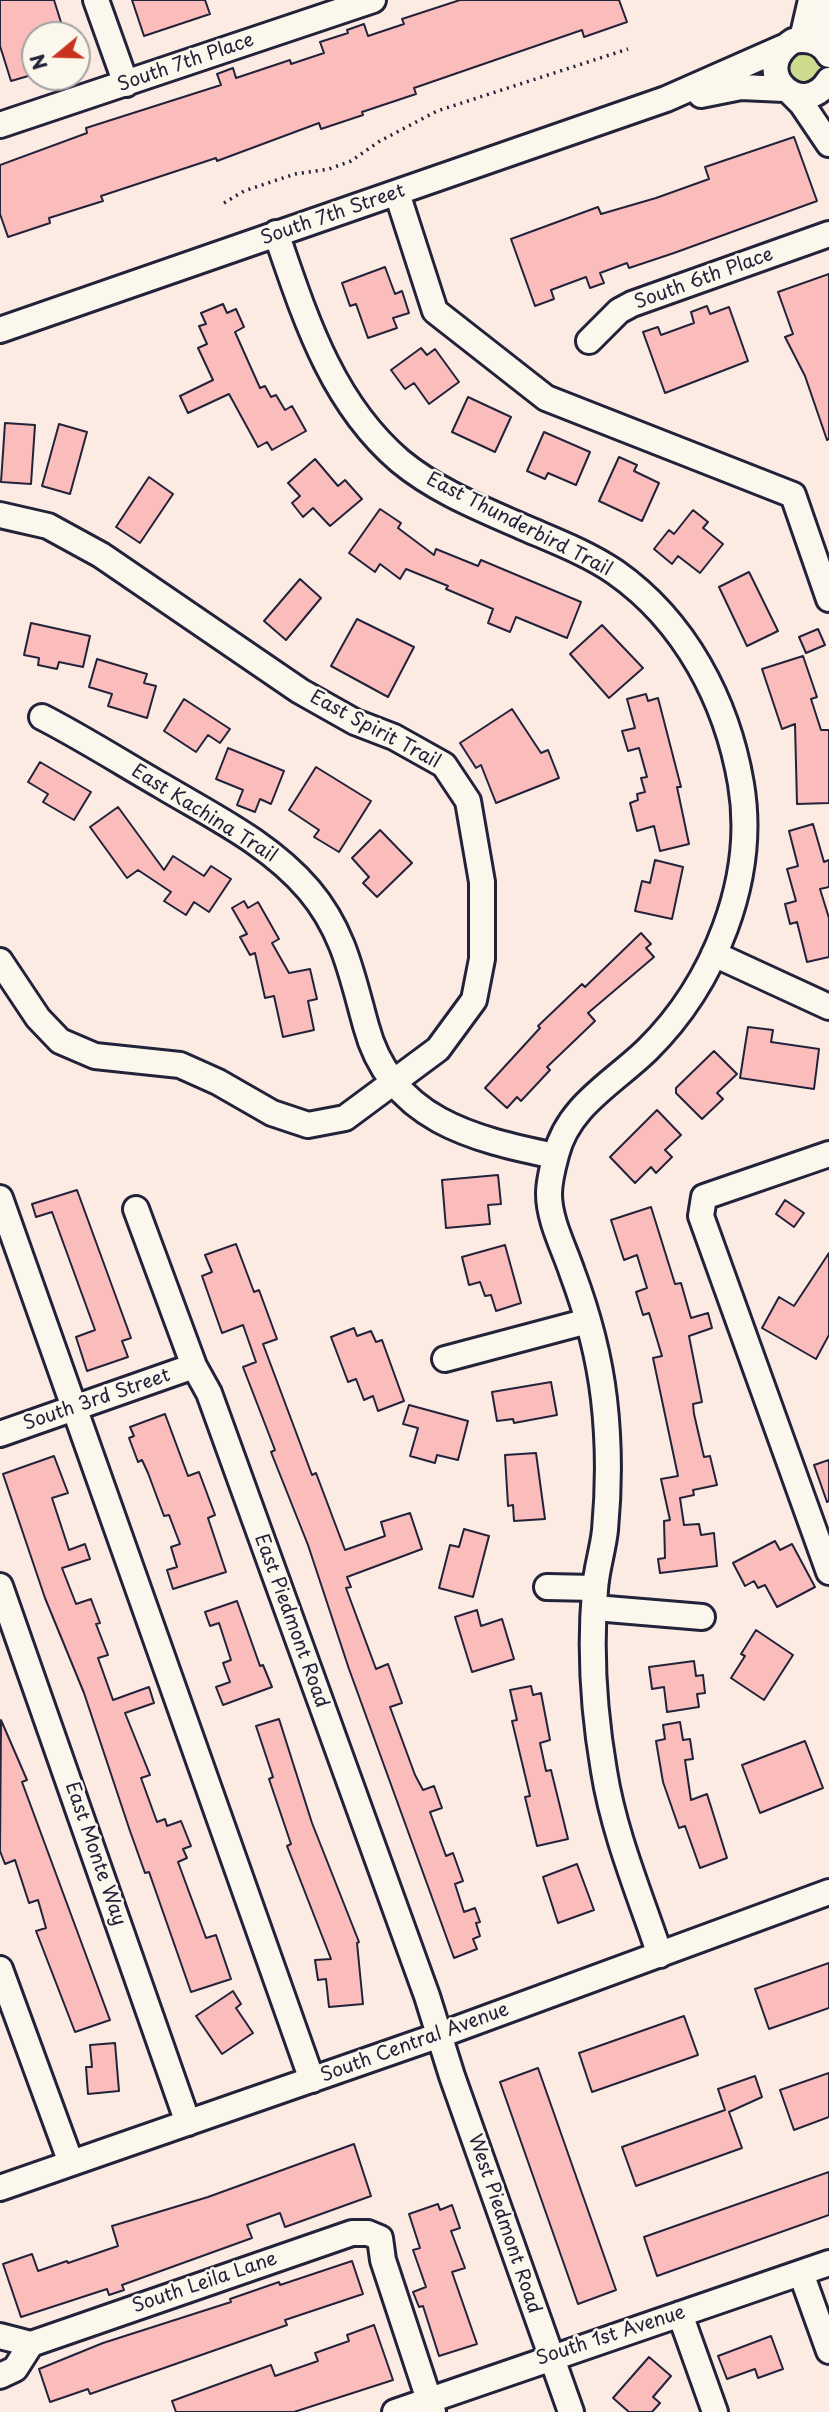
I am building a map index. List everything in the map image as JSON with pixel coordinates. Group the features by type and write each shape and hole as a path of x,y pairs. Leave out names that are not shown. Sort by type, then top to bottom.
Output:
{"street":[{"path":"96,0 126,84"},
{"path":"811,0 793,43 778,55 775,69 788,91 802,104 829,144"},
{"path":"816,0 829,32"},
{"name":"South 7th Place","path":"0,125 361,2"},
{"path":"793,43 820,44 829,55"},
{"name":"South 7th Street","path":"0,330 666,99 793,43"},
{"name":"South 7th Street","path":"666,99 741,88 815,94 829,80"},
{"path":"397,193 435,311 546,398 793,495 829,599"},
{"name":"East Thunderbird Trail","path":"276,233 321,356 348,404 374,435 402,462 433,483 611,569 638,589 668,621 693,654 709,683 730,735 742,789 742,842 735,900 714,954 694,992 658,1038 618,1077 583,1103 562,1137 555,1156 549,1195 557,1230 588,1321 604,1396 608,1455 605,1533 595,1598 594,1657 604,1773 620,1835 660,1955"},
{"name":"South 6th Place","path":"589,341 619,311 632,304 829,234"},
{"name":"East Spirit Trail","path":"0,515 48,526 101,555 300,691 355,722 394,737 444,765 468,802 482,882 482,959 474,1000 438,1049 394,1081"},
{"name":"East Kachina Trail","path":"42,717 265,848 291,870 326,911 351,963 366,1029 394,1081 421,1109 439,1121 484,1141 555,1156"},
{"path":"714,954 829,1007"},
{"path":"0,961 37,1018 60,1041 95,1056 180,1065 218,1082 272,1113 308,1125 345,1118 394,1081"},
{"path":"829,1154 704,1197 701,1216 829,1572"},
{"path":"0,1198 312,2080"},
{"name":"East Piedmont Road","path":"136,1209 194,1366 214,1406 440,2035"},
{"path":"445,1359 588,1321"},
{"name":"South 3rd Street","path":"0,1434 194,1366"},
{"name":"East Monte Way","path":"0,1586 188,2123"},
{"path":"547,1587 702,1617"},
{"name":"South Central Avenue","path":"0,2188 440,2035 829,1892"},
{"path":"0,1969 71,2163"},
{"name":"West Piedmont Road","path":"440,2035 571,2412"},
{"name":"South Leila Lane","path":"31,2344 352,2233 368,2233 380,2238 383,2260 431,2406"},
{"name":"South 1st Avenue","path":"395,2412 431,2406 552,2357 829,2263"},
{"path":"801,2273 829,2351"},
{"path":"680,2314 715,2412"},
{"path":"0,2336 31,2344 15,2369 0,2376"}],"path":[{"path":"224,203 244,191 295,174 329,169 351,160 380,141 438,111 628,49"}],"green space":[{"path":"803,50 815,55 820,67 815,79 803,84 791,79 786,67 791,55"}],"building":[{"path":"0,0 54,0 61,21 21,21 21,78 11,81 0,46"},
{"path":"132,0 205,0 210,14 144,36"},
{"path":"460,0 619,0 627,22 584,37 582,30 414,88 416,94 362,112 363,115 321,129 319,123 217,161 216,158 101,196 103,201 49,218 50,223 8,237 0,214 0,165 87,133 86,128 221,85 217,74 233,68 236,78 290,60 291,64 324,53 320,42 348,33 347,30 364,24 368,36 404,24 402,19"},
{"path":"794,137 817,201 629,268 627,263 600,273 604,283 590,288 586,277 551,290 554,299 535,306 511,239 598,207 601,214 709,179 705,167"},
{"path":"385,267 395,294 402,291 409,313 393,318 397,328 368,338 356,304 350,306 342,283"},
{"path":"829,274 827,440 805,376 785,337 793,334 778,292"},
{"path":"223,304 227,313 236,309 244,327 235,332 260,388 265,386 271,397 276,395 285,410 292,406 306,431 272,450 267,442 258,447 229,394 188,413 180,396 213,380 198,348 207,344 199,326 206,324 201,313"},
{"path":"707,306 710,314 729,307 748,361 665,393 643,332 658,327 661,335 694,323 691,312"},
{"path":"421,348 427,355 435,349 459,382 429,404 414,383 405,389 391,370"},
{"path":"468,397 511,417 495,452 452,432"},
{"path":"5,423 35,425 31,484 1,482"},
{"path":"59,424 87,432 70,494 42,486"},
{"path":"544,432 590,452 576,485 548,473 545,479 527,471"},
{"path":"619,457 637,465 634,471 659,483 642,521 599,501"},
{"path":"315,459 338,486 345,480 362,499 330,526 313,508 303,517 292,503 300,496 288,483"},
{"path":"149,477 173,494 140,543 116,527"},
{"path":"380,509 401,523 398,528 434,555 436,549 478,566 481,560 581,602 567,638 516,617 510,632 488,623 493,609 406,569 400,579 380,564 375,572 349,553"},
{"path":"693,510 708,522 703,528 723,544 700,573 678,556 672,564 654,549 669,530 674,534"},
{"path":"749,572 778,631 747,646 719,587"},
{"path":"300,579 321,598 286,640 264,621"},
{"path":"357,619 414,647 388,697 331,666"},
{"path":"31,623 90,636 83,667 59,662 57,669 38,665 39,658 24,655"},
{"path":"602,625 643,668 609,698 570,654"},
{"path":"818,629 825,645 806,653 799,637"},
{"path":"803,656 817,697 811,699 821,730 829,730 829,803 797,804 795,724 782,729 762,669"},
{"path":"97,659 147,674 144,683 156,686 147,718 108,706 112,694 89,687"},
{"path":"646,694 648,701 658,698 681,787 677,787 689,844 660,851 654,826 637,831 630,803 638,800 637,794 645,792 641,778 647,777 639,748 628,751 622,731 635,728 627,699"},
{"path":"184,699 230,729 220,743 208,735 196,752 164,731"},
{"path":"512,709 541,753 548,750 559,778 496,803 481,765 476,768 460,743"},
{"path":"228,748 284,771 271,804 260,799 255,812 237,805 243,790 216,779"},
{"path":"40,762 91,792 74,820 43,802 48,794 28,782"},
{"path":"316,767 371,801 339,852 314,837 319,830 289,810"},
{"path":"118,807 164,870 173,856 204,876 211,866 231,879 209,912 194,902 186,915 164,901 171,892 138,870 127,878 90,827"},
{"path":"813,824 824,862 829,860 829,887 820,889 829,918 829,957 807,962 797,922 790,924 785,904 796,901 787,869 798,866 789,831"},
{"path":"380,830 412,863 377,897 363,883 369,877 352,858"},
{"path":"655,860 683,867 672,919 635,911 642,881 650,883"},
{"path":"244,901 248,908 258,902 279,939 272,943 289,973 310,969 317,999 308,1001 314,1030 283,1037 274,996 265,998 255,953 250,955 240,937 247,934 232,908"},
{"path":"641,933 651,944 646,948 654,957 588,1013 595,1021 547,1067 550,1070 521,1101 517,1097 507,1108 485,1088 540,1028 538,1026 582,984 585,987"},
{"path":"748,1027 773,1030 771,1042 819,1049 814,1089 740,1078"},
{"path":"714,1051 737,1074 717,1093 723,1099 702,1119 676,1093 676,1088"},
{"path":"657,1110 681,1135 665,1150 672,1157 656,1173 651,1167 635,1183 610,1157"},
{"path":"498,1175 501,1204 488,1205 490,1224 446,1228 442,1180"},
{"path":"77,1190 131,1338 122,1341 128,1357 87,1371 76,1337 95,1330 52,1212 36,1217 32,1204"},
{"path":"785,1200 804,1213 794,1227 776,1214"},
{"path":"651,1207 675,1284 681,1283 691,1318 708,1313 712,1328 689,1336 702,1402 693,1404 694,1414 704,1457 710,1456 717,1485 693,1490 694,1495 680,1498 684,1525 699,1524 701,1535 714,1533 717,1566 660,1573 658,1559 665,1558 664,1521 670,1520 661,1479 678,1476 653,1358 662,1356 649,1313 643,1315 636,1292 647,1288 637,1255 624,1260 611,1220"},
{"path":"236,1244 254,1292 259,1290 277,1339 263,1344 312,1475 316,1473 345,1550 385,1536 381,1522 410,1513 422,1549 347,1577 351,1587 346,1588 376,1669 388,1664 402,1703 390,1707 415,1775 423,1790 434,1786 442,1808 430,1812 446,1856 453,1853 463,1881 455,1884 464,1912 475,1908 480,1922 476,1923 480,1936 473,1939 477,1949 454,1958 349,1669 308,1545 271,1452 275,1450 243,1367 256,1362 243,1325 222,1333 202,1276 212,1272 205,1255"},
{"path":"505,1245 521,1303 496,1311 491,1295 485,1296 480,1282 469,1285 462,1257"},
{"path":"829,1253 829,1335 816,1359 762,1328 779,1297 794,1306"},
{"path":"354,1328 357,1336 371,1331 376,1342 382,1340 404,1401 378,1411 373,1396 364,1400 356,1379 348,1382 331,1337"},
{"path":"551,1382 557,1415 514,1423 513,1419 497,1421 492,1392"},
{"path":"409,1405 468,1421 458,1460 437,1455 435,1463 410,1456 418,1428 403,1424"},
{"path":"165,1414 188,1476 199,1472 215,1515 208,1518 226,1572 173,1589 167,1570 177,1567 171,1547 180,1544 169,1515 164,1516 148,1473 142,1460 138,1462 129,1438 134,1436 130,1427"},
{"path":"536,1453 545,1519 514,1521 513,1505 508,1506 505,1455"},
{"path":"54,1456 68,1493 52,1498 69,1550 85,1544 90,1559 62,1568 76,1604 91,1599 100,1623 96,1624 108,1655 98,1658 113,1700 149,1687 154,1703 125,1713 150,1775 141,1778 157,1822 165,1819 167,1826 181,1821 191,1846 183,1849 187,1858 178,1862 206,1938 216,1935 231,1979 191,1992 149,1872 145,1873 84,1693 45,1598 3,1474"},
{"path":"829,1460 829,1501 827,1502 814,1465"},
{"path":"464,1529 489,1536 473,1597 439,1588 450,1545 459,1547"},
{"path":"775,1541 780,1550 792,1544 815,1587 777,1607 765,1585 758,1588 754,1581 745,1586 733,1563"},
{"path":"237,1601 260,1666 263,1665 272,1687 223,1705 216,1687 230,1682 223,1663 231,1660 219,1623 210,1626 205,1612"},
{"path":"477,1610 481,1626 502,1619 514,1659 472,1672 455,1617"},
{"path":"756,1630 793,1655 764,1700 731,1678 745,1656 741,1654"},
{"path":"694,1661 696,1676 703,1675 705,1693 697,1694 699,1707 667,1712 664,1687 652,1689 649,1667"},
{"path":"531,1686 533,1695 541,1693 550,1740 540,1743 546,1771 551,1770 568,1839 537,1846 525,1797 530,1796 512,1721 517,1720 510,1690"},
{"path":"279,1719 312,1823 359,1942 363,2004 329,2007 326,1979 318,1980 315,1960 331,1959 287,1846 291,1844 269,1779 273,1777 256,1726"},
{"path":"1,1720 27,1780 22,1782 110,2020 75,2032 36,1931 46,1928 38,1900 29,1903 15,1860 5,1864 0,1851"},
{"path":"680,1722 683,1740 690,1739 693,1759 685,1760 691,1800 707,1794 727,1858 700,1868 685,1826 679,1828 663,1782 656,1741 665,1739 663,1725"},
{"path":"805,1741 823,1788 760,1813 742,1765"},
{"path":"577,1864 594,1910 558,1923 543,1877"},
{"path":"829,1963 829,2008 769,2029 755,1989"},
{"path":"233,1991 241,2004 236,2008 253,2033 222,2054 196,2016"},
{"path":"684,2016 698,2055 592,2092 579,2053"},
{"path":"115,2043 119,2091 88,2094 86,2067 92,2067 90,2045"},
{"path":"538,2068 616,2290 578,2304 500,2082"},
{"path":"829,2073 829,2117 794,2130 780,2090"},
{"path":"755,2076 762,2097 729,2112 742,2148 636,2186 622,2147 725,2110 718,2089"},
{"path":"354,2144 371,2196 285,2227 280,2213 247,2225 252,2238 122,2285 124,2290 109,2295 107,2289 21,2317 3,2264 32,2254 38,2271 118,2246 112,2226 208,2197"},
{"path":"829,2172 829,2215 657,2276 644,2237"},
{"path":"438,2204 440,2210 452,2205 460,2228 451,2231 465,2268 452,2272 477,2344 439,2356 423,2306 419,2307 413,2292 426,2287 413,2250 420,2248 409,2214"},
{"path":"352,2261 363,2294 285,2320 287,2325 90,2394 88,2389 50,2402 39,2369 103,2343 231,2302 230,2299 279,2282 280,2285"},
{"path":"374,2325 393,2380 294,2412 176,2412 172,2401 271,2365 275,2376 318,2361 315,2353 349,2341 347,2335"},
{"path":"771,2336 783,2369 758,2378 755,2369 727,2379 718,2356"},
{"path":"649,2357 671,2376 653,2397 660,2403 652,2412 629,2412 613,2398"}]}
